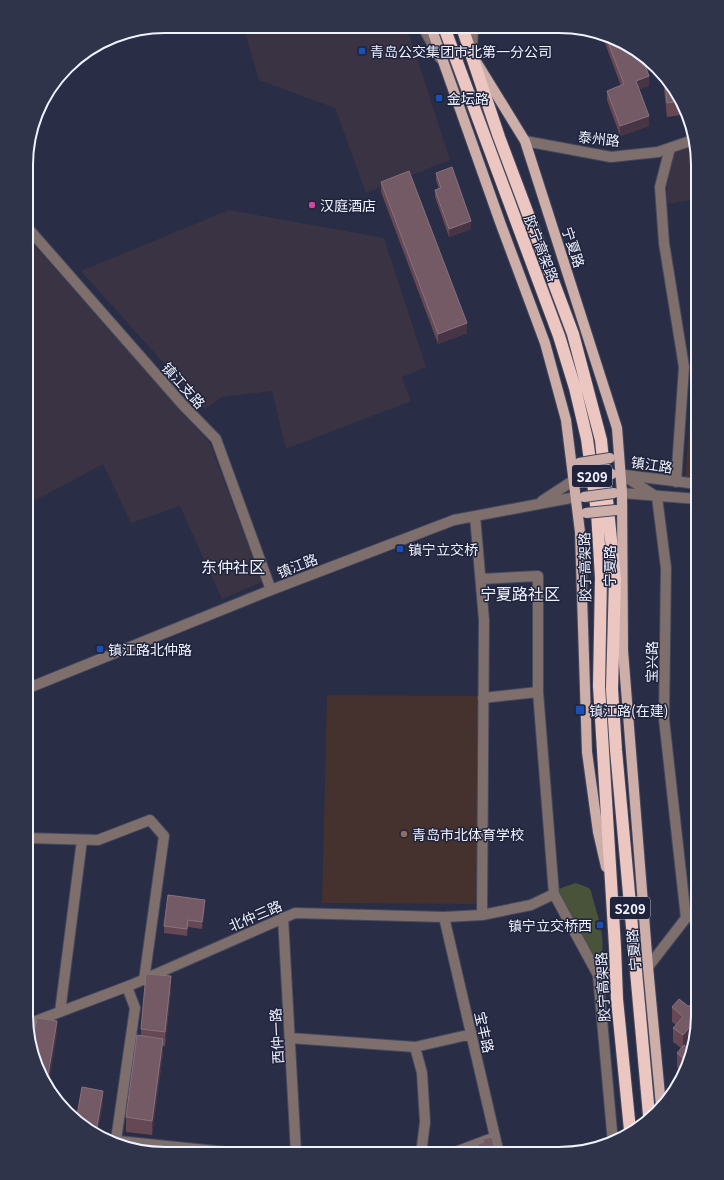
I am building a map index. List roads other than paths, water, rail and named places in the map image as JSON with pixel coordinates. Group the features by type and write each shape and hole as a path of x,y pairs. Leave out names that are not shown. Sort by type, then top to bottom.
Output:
{"highway":[{"name":"胶宁高架路","path":"446,33 560,336 575,388 587,439 597,512 602,578 599,686 615,947 615,973 630,1126"},
{"name":"胶宁高架路","path":"464,33 499,137 573,334 601,440 615,579 612,689 616,750 648,1112"}],"main road":[{"name":"宁夏路","path":"433,33 545,343 566,420 570,455 578,479 580,497 579,521 587,752 598,832 611,886"},
{"name":"宁夏路","path":"472,54 525,141 617,428 619,447 616,474 619,513 623,651 648,967 661,1099"},
{"path":"570,455 579,463 610,458 619,447"},
{"name":"镇江路","path":"578,479 616,474"},
{"name":"镇江路","path":"580,497 618,493"},
{"path":"579,521 586,513 619,513"}],"street":[{"path":"426,33 445,67"},
{"path":"472,54 473,33"},
{"name":"泰州路","path":"525,141 612,157 658,152 688,142"},
{"path":"670,148 660,187 664,243 684,367 676,482"},
{"name":"镇江支路","path":"33,234 182,404 216,439 271,590"},
{"path":"616,474 657,497"},
{"name":"镇江路","path":"616,474 691,483"},
{"name":"镇江路","path":"539,504 578,479"},
{"name":"镇江路","path":"618,493 691,499"},
{"name":"镇江路","path":"33,686 271,590 454,520 580,497"},
{"name":"宝兴路","path":"657,497 666,568 664,719 686,918"},
{"path":"475,516 484,620 482,915"},
{"path":"481,579 538,576 538,692 554,894 598,975 612,1136"},
{"path":"484,698 538,692"},
{"path":"33,838 98,840 150,820 164,836 144,980"},
{"path":"60,1012 82,840"},
{"name":"北仲三路","path":"33,1022 144,980 283,917 295,913 444,917 482,915 531,905 554,894"},
{"name":"西仲一路","path":"283,917 296,1147"},
{"name":"宝丰路","path":"444,917 497,1147"},
{"path":"648,967 686,918 691,917"},
{"path":"598,975 615,973"},
{"path":"117,1138 135,1008 127,987"},
{"path":"290,1038 415,1047 472,1034"},
{"path":"415,1047 422,1073 425,1122 422,1147"},
{"path":"469,1147 495,1137"},
{"path":"125,1141 181,1147"}],"place":[{"name":"青岛公交集团市北第一分公司","path":"362,51"},
{"name":"金坛路","path":"439,98"},
{"name":"汉庭酒店","path":"312,205"},
{"name":"镇宁立交桥","path":"400,549"},
{"name":"镇江路北仲路","path":"100,649"},
{"name":"镇江路(在建)","path":"580,710"},
{"name":"青岛市北体育学校","path":"404,834"},
{"name":"镇宁立交桥西","path":"600,925"}],"district":[{"name":"东仲社区","path":"233,566"},
{"name":"宁夏路社区","path":"520,593"}]}
